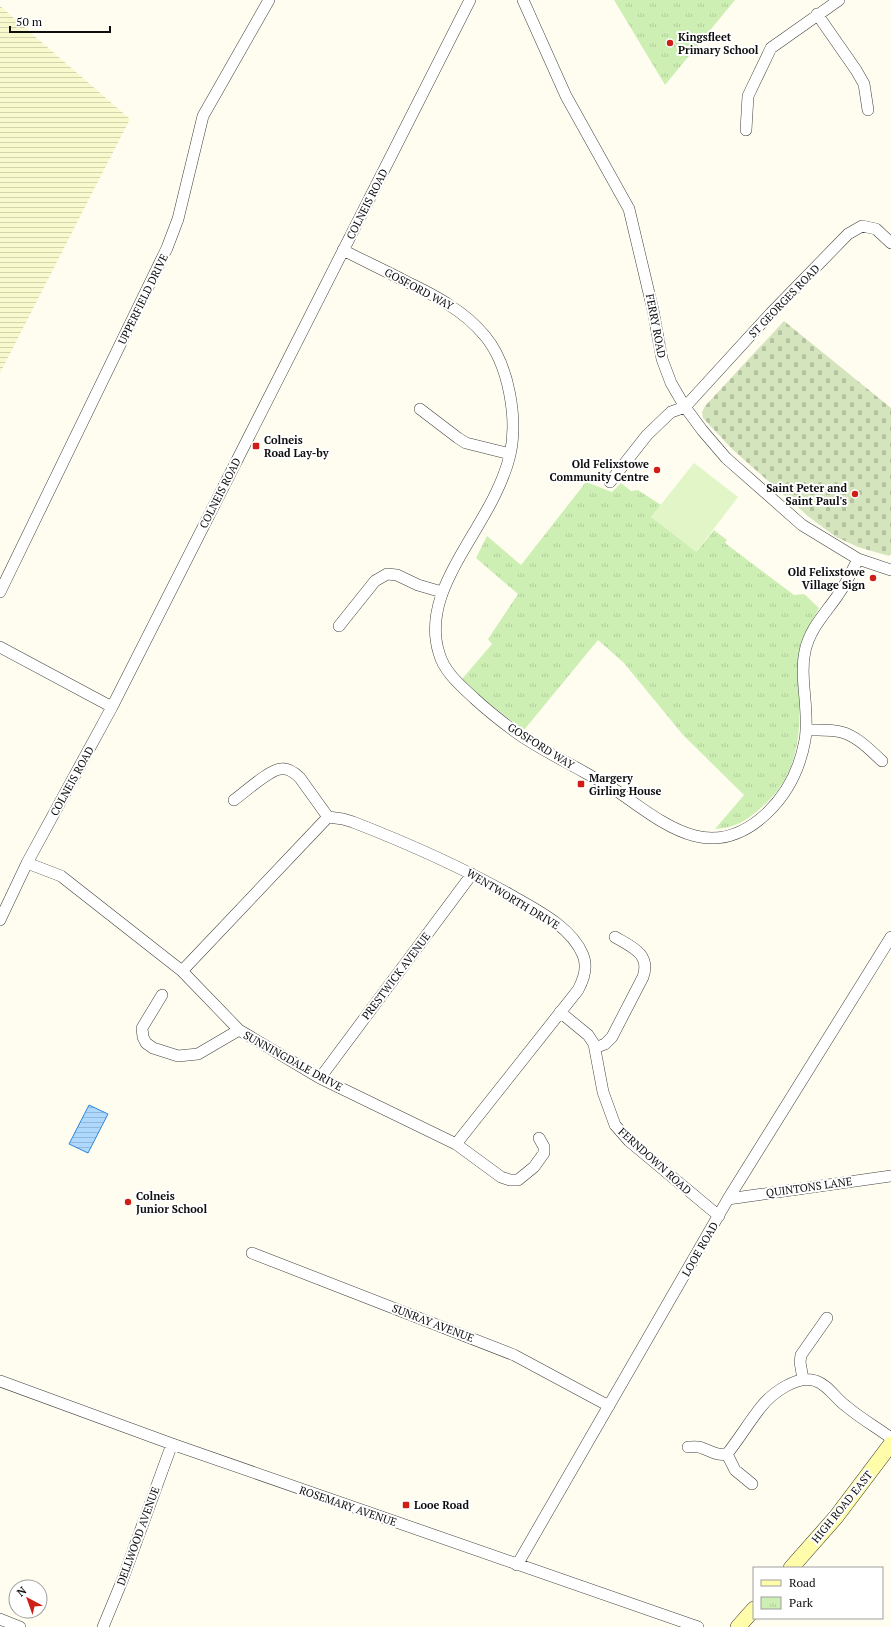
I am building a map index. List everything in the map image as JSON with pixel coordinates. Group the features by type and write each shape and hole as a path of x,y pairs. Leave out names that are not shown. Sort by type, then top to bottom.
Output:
{"street":[{"name":"UPPERFIELD DRIVE","path":"0,592 167,248 178,219 202,116 269,0"},
{"name":"COLNEIS ROAD","path":"0,920 27,863 112,707 470,0"},
{"name":"FERRY ROAD","path":"523,0 566,96 629,209 653,310 662,359 670,383 685,407 726,458 802,526 858,559 891,570"},
{"path":"746,130 748,96 771,48 817,14 839,0"},
{"path":"817,14 864,84 868,110"},
{"name":"ST GEORGES ROAD","path":"685,407 848,234 862,226 876,229 891,243"},
{"name":"GOSFORD WAY","path":"343,250 447,303 466,317 486,337 500,362 509,391 513,431 510,454 501,482 485,514 451,572 442,592 436,620 438,652 449,672 466,691 517,733 612,788 658,820 684,833 712,838 727,837 747,828 761,819 779,800 793,780 802,754 806,730 804,667 805,650 816,622 839,594 858,559"},
{"path":"610,482 647,435 671,412 685,407"},
{"path":"420,409 466,443 510,454"},
{"path":"338,626 375,581 387,574 397,575 418,585 442,592"},
{"path":"0,647 112,707"},
{"path":"806,730 839,732 847,734 856,738 882,760"},
{"path":"182,971 328,817 300,778 294,772 287,769 280,768 272,771 234,800"},
{"name":"WENTWORTH DRIVE","path":"328,817 352,822 430,853 472,874 524,903 560,926 584,956 584,978 578,990 456,1144"},
{"name":"SUNNINGDALE DRIVE","path":"27,863 61,876 182,971 239,1030 320,1078 456,1144 501,1177 514,1181 523,1177 540,1160 544,1153 544,1146 539,1138"},
{"name":"PRESTWICK AVENUE","path":"320,1078 472,874"},
{"path":"595,1048 605,1044 612,1037 646,968 644,960 636,950 615,937"},
{"name":"LOOE ROAD","path":"517,1565 728,1199 891,937"},
{"path":"162,995 142,1028 143,1037 146,1043 153,1048 178,1056 198,1054 239,1030"},
{"name":"FERNDOWN ROAD","path":"560,1012 588,1035 595,1048 603,1092 615,1125 629,1141 719,1216"},
{"name":"QUINTONS LANE","path":"728,1199 891,1176"},
{"name":"SUNRAY AVENUE","path":"252,1253 514,1355 609,1406"},
{"path":"803,1379 800,1362 801,1355 827,1318"},
{"path":"688,1447 702,1448 710,1453 720,1455 727,1454 761,1406 769,1398 792,1383 803,1379 816,1381 830,1390 845,1406 891,1438"},
{"name":"ROSEMARY AVENUE","path":"0,1381 172,1444 698,1627"},
{"name":"DELLWOOD AVENUE","path":"103,1627 122,1581 172,1444"},
{"name":"HIGH ROAD EAST","path":"792,1567 836,1517 891,1444"},
{"path":"727,1454 736,1470 752,1484"},
{"path":"738,1627 753,1610"},
{"path":"0,1619 20,1627"}],"green space":[{"name":"Kingsfleet Primary School","path":"614,0 735,0 665,85"},
{"path":"0,6 130,119 0,373"},
{"name":"Saint Peter and Saint Paul's","path":"784,321 891,408 891,554 889,556 858,547 836,537 809,517 733,450 703,418 702,412 705,406"},
{"path":"694,463 738,497 696,552 651,517"},
{"path":"586,482 612,492 621,483 631,491 638,490 661,505 651,517 697,551 714,530 727,540 725,543 794,595 804,594 819,608 801,643 799,654 798,666 800,706 798,737 791,767 775,794 757,811 735,825 715,829 744,795 683,735 624,663 598,640 524,730 483,699 462,679 492,644 488,639 518,594 476,558 487,536 521,565"}],"water":[{"path":"89,1105 108,1114 88,1153 69,1144"}],"place":[{"name":"Kingsfleet Primary School","path":"670,43"},
{"name":"Colneis Road Lay-by","path":"256,446"},
{"name":"Old Felixstowe Community Centre","path":"657,470"},
{"name":"Saint Peter and Saint Paul's","path":"855,494"},
{"name":"Old Felixstowe Village Sign","path":"873,578"},
{"name":"Margery Girling House","path":"581,784"},
{"name":"Colneis Junior School","path":"128,1202"},
{"name":"Looe Road","path":"406,1505"}]}
